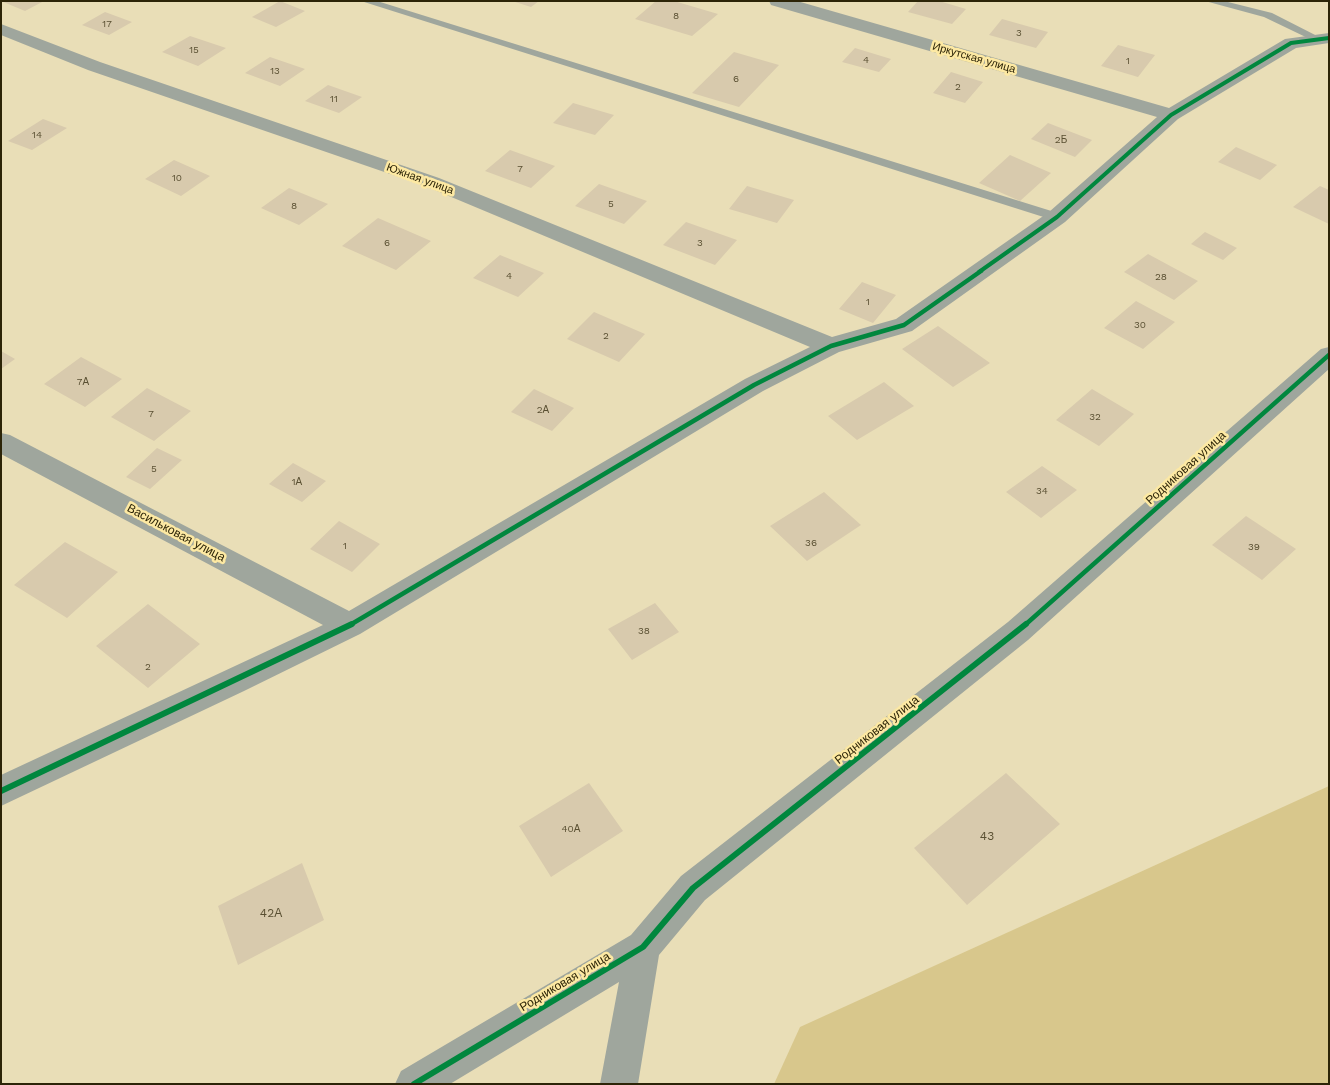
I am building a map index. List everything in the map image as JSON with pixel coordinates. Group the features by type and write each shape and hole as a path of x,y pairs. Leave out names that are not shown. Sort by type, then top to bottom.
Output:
{"street":[{"name":"Иркутская улица","path":"777,1 1171,115"},
{"name":"Южная улица","path":"1,29 94,66 432,182 831,346"},
{"path":"1,790 350,625 745,390 831,346 904,325 1057,217 1171,115 1291,43 1324,39"},
{"name":"Родниковая улица","path":"414,1084 643,947 693,888 1018,631 1329,355"},
{"name":"Васильковая улица","path":"1,442 350,625"},
{"path":"619,1084 643,947"}],"lane":[{"path":"366,1 1057,217"},
{"path":"1210,1 1268,15 1324,39"}],"shaded area":[{"path":"1329,786 1329,1084 774,1084 800,1027"}],"building":[{"path":"1,1 44,1 25,11"},
{"path":"280,1 305,11 276,27 252,17"},
{"path":"512,1 539,1 531,7"},
{"path":"656,1 674,1 718,14 692,36 635,19"},
{"path":"918,1 939,1 966,9 952,24 908,12"},
{"path":"105,12 132,22 109,35 82,25"},
{"path":"1002,19 1048,32 1036,48 989,35"},
{"path":"190,36 226,48 198,66 162,52"},
{"path":"1118,45 1155,55 1138,77 1101,66"},
{"path":"855,48 891,59 879,72 842,62"},
{"path":"734,52 779,65 739,107 692,93"},
{"path":"270,57 305,69 280,86 245,73"},
{"path":"951,72 983,82 965,103 933,93"},
{"path":"328,85 362,97 339,113 305,101"},
{"path":"573,103 614,115 595,135 553,123"},
{"path":"43,119 67,128 32,150 8,141"},
{"path":"1048,123 1092,140 1075,157 1031,139"},
{"path":"1236,147 1277,165 1260,180 1218,162"},
{"path":"510,150 555,166 531,188 485,171"},
{"path":"1010,155 1051,173 1020,201 979,183"},
{"path":"174,160 210,176 181,196 145,179"},
{"path":"599,184 647,201 624,224 575,206"},
{"path":"747,186 794,200 777,223 729,209"},
{"path":"1320,186 1329,190 1329,224 1293,207"},
{"path":"289,188 328,204 299,225 261,208"},
{"path":"378,218 431,241 396,270 342,246"},
{"path":"686,222 737,240 715,265 663,245"},
{"path":"1205,232 1237,248 1223,260 1191,244"},
{"path":"1148,254 1198,281 1174,300 1124,272"},
{"path":"500,255 544,273 518,297 473,278"},
{"path":"862,282 896,295 873,323 839,309"},
{"path":"1136,301 1175,322 1143,349 1104,328"},
{"path":"594,312 645,334 619,362 567,339"},
{"path":"938,326 990,363 953,387 902,349"},
{"path":"1,351 15,359 1,369"},
{"path":"81,357 122,379 85,407 44,384"},
{"path":"884,382 914,406 857,440 828,416"},
{"path":"147,388 191,411 154,441 111,417"},
{"path":"534,389 574,408 552,431 511,412"},
{"path":"1092,389 1134,414 1099,446 1056,420"},
{"path":"157,448 182,460 150,489 126,477"},
{"path":"293,463 326,481 302,502 269,484"},
{"path":"1042,466 1077,490 1041,518 1006,492"},
{"path":"824,492 861,525 807,561 770,526"},
{"path":"1246,516 1296,549 1262,580 1212,545"},
{"path":"339,521 380,544 352,572 310,549"},
{"path":"65,542 118,572 67,618 14,585"},
{"path":"655,603 679,632 632,660 608,629"},
{"path":"148,604 200,644 148,688 96,646"},
{"path":"1006,773 1060,824 967,905 914,848"},
{"path":"589,783 623,831 551,877 519,826"},
{"path":"302,863 324,920 238,965 218,906"}],"cycle path":[{"path":"1,791 350,625 754,385 831,346 904,325 1057,217 1171,115 1291,43 1329,38"},
{"path":"414,1084 643,947 693,888 1018,631 1329,355"}]}
